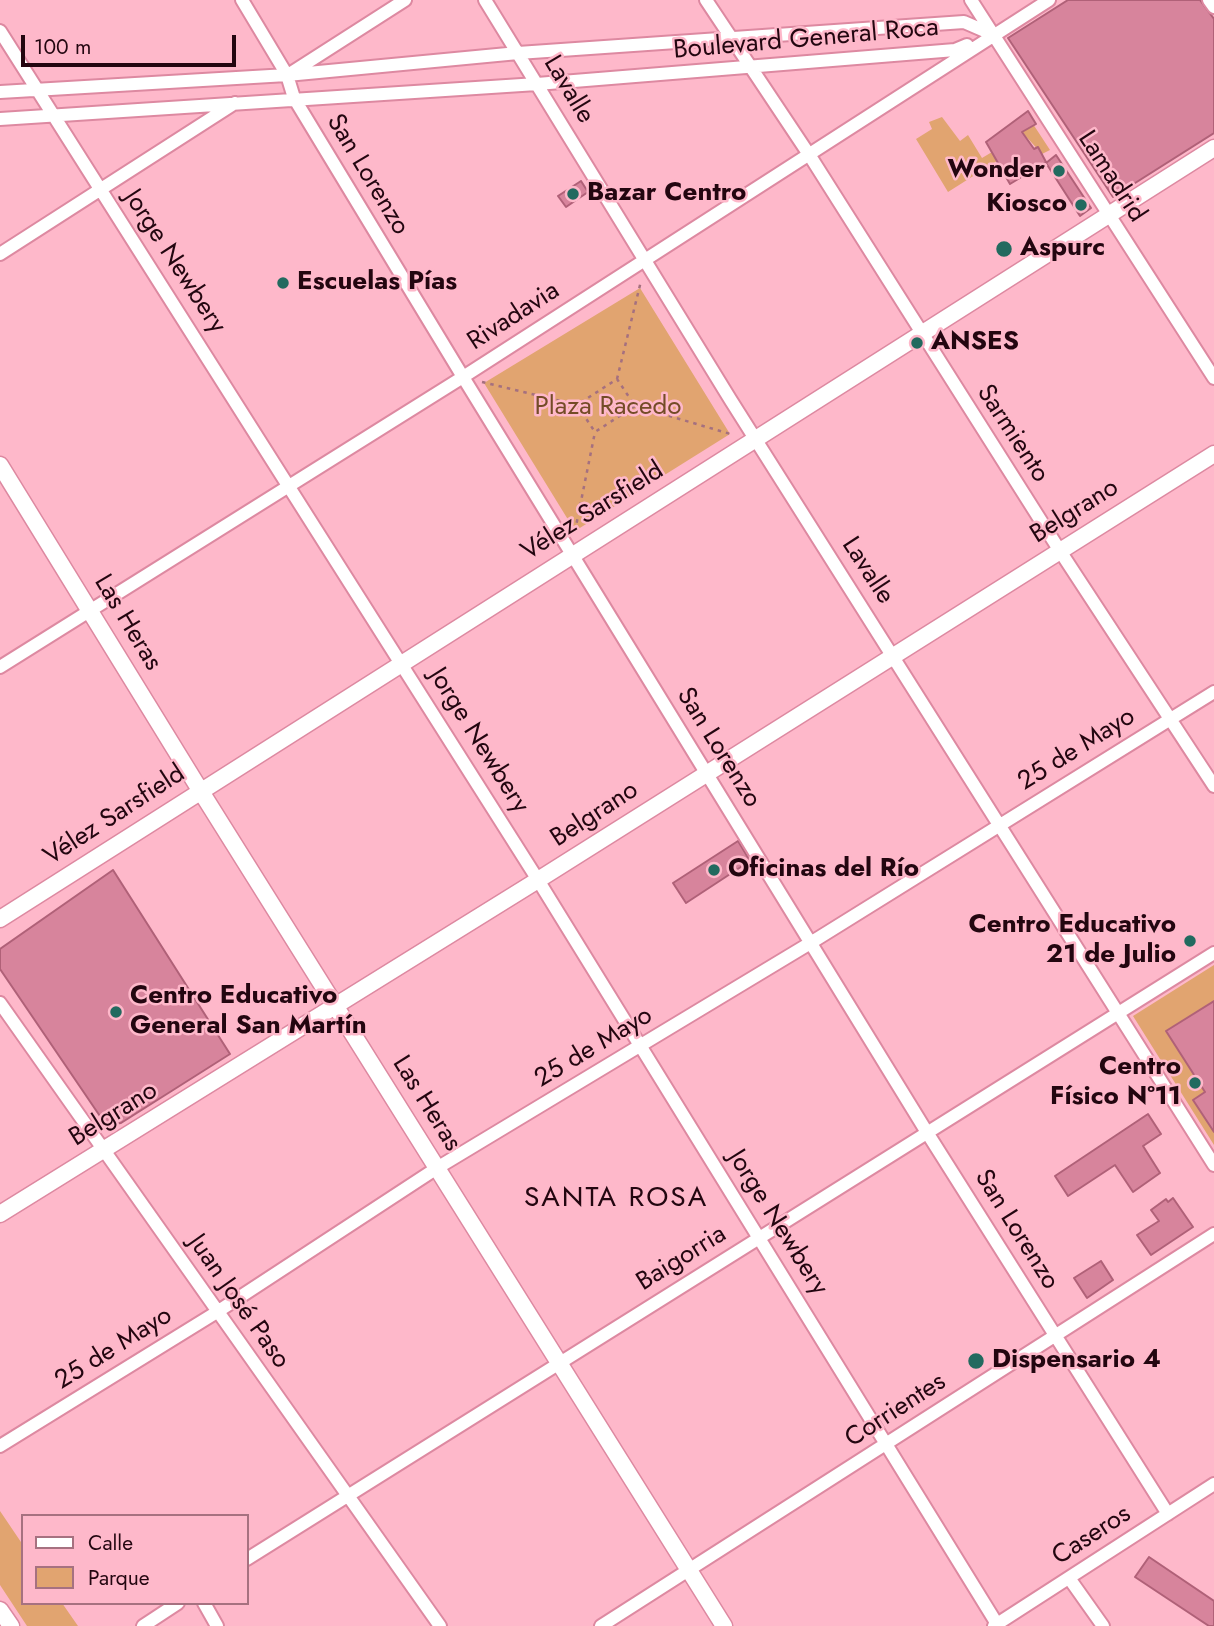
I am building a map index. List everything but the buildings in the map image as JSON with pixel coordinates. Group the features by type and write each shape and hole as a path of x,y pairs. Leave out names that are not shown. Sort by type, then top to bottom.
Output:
{"main road":[{"name":"Vélez Sarsfield","path":"0,919 920,332 1214,148"},
{"name":"Belgrano","path":"0,1214 538,880 1214,454"},
{"name":"Las Heras","path":"0,465 200,790 724,1626"},
{"path":"0,1610 10,1626"}],"street":[{"name":"San Lorenzo","path":"242,0 287,75 294,98 463,377 928,1135 1168,1514"},
{"path":"287,75 405,0"},
{"name":"Lavalle","path":"485,0 644,261 1214,1165"},
{"name":"Sarmiento","path":"706,0 810,156 1060,551 1214,786"},
{"name":"Lamadrid","path":"971,0 1214,378"},
{"name":"Rivadavia","path":"0,667 463,377 1049,0"},
{"path":"1209,0 1214,7"},
{"name":"Boulevard General Roca","path":"0,92 287,75 518,53 964,22 994,35"},
{"name":"Jorge Newbery","path":"0,32 290,485 538,880 995,1625"},
{"name":"Boulevard General Roca","path":"0,119 537,84 955,50 994,35"},
{"path":"0,254 237,102"},
{"name":"25 de Mayo","path":"0,1446 217,1312 438,1168 812,942 1214,692"},
{"name":"Baigorria","path":"248,1558 759,1237 928,1135 1214,953"},
{"name":"Juan José Paso","path":"0,1003 440,1626"},
{"name":"Corrientes","path":"601,1626 1214,1234"},
{"name":"Caseros","path":"995,1625 1214,1484"},
{"path":"1069,1578 1103,1626"},
{"path":"143,1626 175,1605"},
{"path":"205,1605 217,1626"}],"path":[{"path":"577,405 617,379 644,261"},
{"path":"463,377 577,405 595,432 572,554"},
{"path":"617,379 635,406 730,434 755,438"},
{"path":"595,432 635,406"}],"green space":[{"path":"942,117 960,141 968,135 982,158 992,152 997,161 948,192 916,139 932,129 929,122"},
{"path":"1033,124 1050,150 1042,154 1022,132"},
{"name":"Plaza Racedo","path":"640,288 730,434 575,531 484,383"},
{"name":"Centro Físico Nº11","path":"1214,965 1214,1145 1133,1016"},
{"path":"0,1511 21,1542 21,1605 63,1605 78,1626 27,1626 0,1585"}],"place":[{"name":"Wonder","path":"1059,171"},
{"name":"Bazar Centro","path":"573,194"},
{"name":"Kiosco","path":"1081,205"},
{"name":"Aspurc","path":"1004,249"},
{"name":"Escuelas Pías","path":"283,283"},
{"name":"ANSES","path":"917,343"},
{"name":"Oficinas del Río","path":"714,870"},
{"name":"Centro Educativo 21 de Julio","path":"1190,941"},
{"name":"Centro Educativo General San Martín","path":"116,1012"},
{"name":"Centro Físico Nº11","path":"1195,1083"},
{"name":"Dispensario 4","path":"976,1361"}],"district":[{"name":"SANTA ROSA","path":"616,1199"}]}
